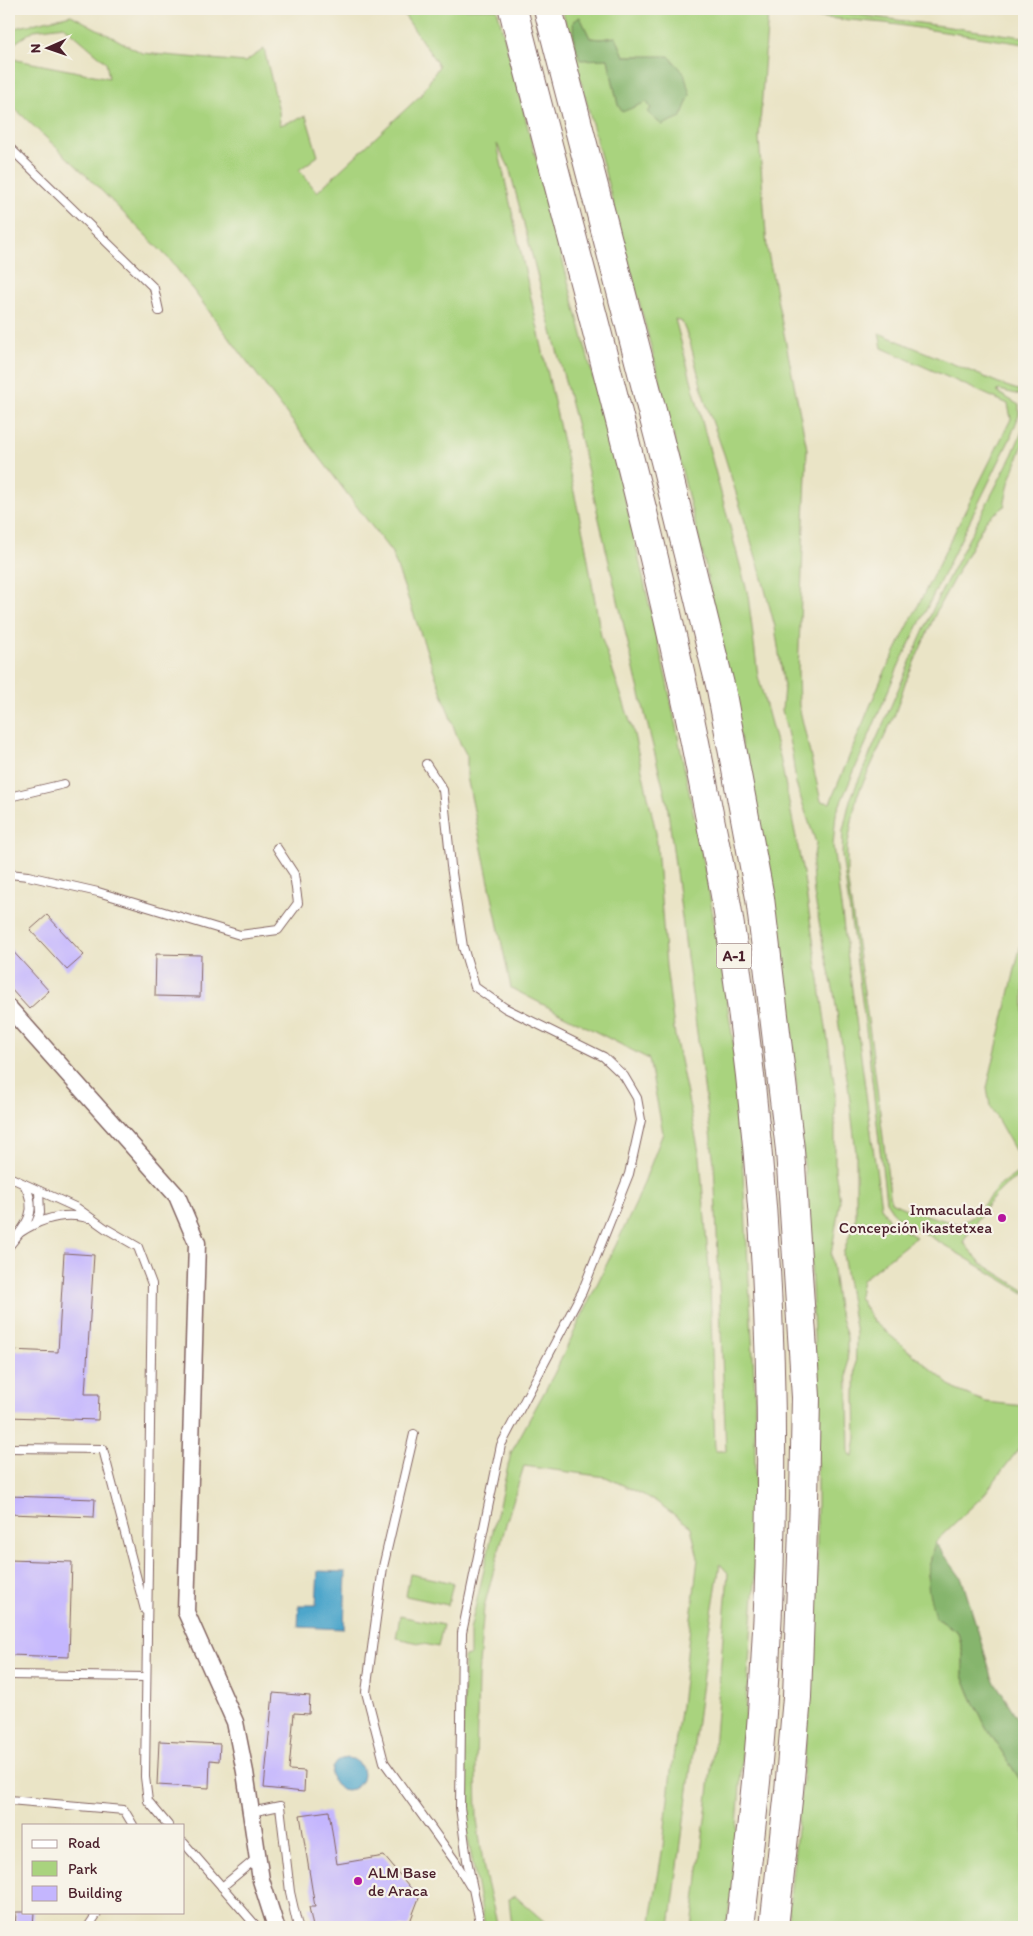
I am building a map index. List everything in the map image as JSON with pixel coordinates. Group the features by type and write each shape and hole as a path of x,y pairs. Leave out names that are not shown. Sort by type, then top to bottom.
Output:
{"highway":[{"name":"A-1","path":"512,9 636,481 685,688 728,910 743,1021 756,1148 764,1269 770,1400 771,1498 762,1714 740,1927"},
{"name":"A-1","path":"548,9 666,466 721,690 760,898 790,1150 806,1397 804,1500 797,1697 790,1791 774,1927"}],"street":[{"path":"9,1008 178,1196 196,1243 186,1612 235,1722 245,1772 261,1880 276,1927"}],"lane":[{"path":"9,147 154,288 159,311"},
{"path":"426,764 443,790 451,866 463,948 474,987 505,1008 604,1057 624,1076 637,1098 641,1120 629,1174 582,1292 501,1445 462,1633 460,1807 481,1927"},
{"path":"9,797 64,784"},
{"path":"9,874 28,876 98,892 240,935 278,930 298,903 294,874 277,848"},
{"path":"9,1177 77,1208 138,1247 152,1284 145,1777 148,1802 167,1824"},
{"path":"9,1246 21,1232 32,1208 31,1196 24,1184"},
{"path":"36,1223 40,1213 39,1191"},
{"path":"21,1232 36,1223 66,1216 94,1220"},
{"path":"414,1434 383,1567 366,1692 384,1762 455,1861 474,1892"},
{"path":"9,1448 103,1449 147,1619"},
{"path":"9,1675 146,1677"},
{"path":"9,1800 124,1810 132,1824"},
{"path":"251,1812 280,1806 290,1892 298,1927"},
{"path":"185,1844 257,1927"},
{"path":"222,1887 258,1857"},
{"path":"88,1927 97,1914"}],"green space":[{"path":"393,9 497,9 628,511 667,682 708,885 733,1040 743,1172 755,1393 755,1581 732,1894 726,1927 692,1927 715,1736 728,1573 720,1564 708,1637 670,1927 650,1927 663,1846 698,1558 691,1527 654,1500 606,1477 524,1466 507,1520 484,1607 478,1676 477,1820 484,1870 498,1927 485,1927 468,1839 462,1792 464,1657 470,1656 470,1630 511,1453 554,1374 636,1203 663,1133 649,1059 511,988 467,777 467,756 458,739 392,553 171,261 88,177 9,103 9,56 17,60 109,78 106,62 64,26 34,30 12,45 9,44 9,23 15,28 71,15 142,53 245,62 264,49 279,111 280,125 306,116 318,156 299,170 317,192 421,95 439,66 405,16","holes":["497,144 509,167 582,446 667,803 714,1163 726,1451 715,1451 710,1282 700,1157 675,1036 666,966 656,832 633,730 601,636 584,537"]},
{"path":"562,9 815,9 1024,37 1024,44 885,23 768,13 759,138 767,248 807,449 798,672 799,706 821,801 830,803 880,682 1011,419 1008,404 882,348 879,333 1006,386 1021,391 1024,387 1024,395 999,390 997,392 1019,405 1019,415 1010,439 899,665 836,814 833,846 881,1207 890,1222 916,1237 862,1280 859,1297 873,1321 956,1390 986,1402 1024,1406 1024,1442 983,1496 935,1542 927,1575 935,1617 958,1632 963,1654 963,1675 971,1695 986,1727 1024,1786 1024,1927 787,1927 806,1741 817,1574 817,1407 809,1216 790,1019 770,883 704,560 657,370","holes":["580,17 590,38 616,37 624,56 640,56 662,125 647,112 651,109 647,102 618,105 608,59 573,21","675,319 682,322 690,342 705,401 724,454 759,567 775,627 784,687 782,710 792,753 796,784 816,843 812,867 814,894 834,993 856,1153 856,1217 843,1254 856,1334 856,1437 853,1457 849,1454 847,1337 838,1309 831,1255 840,1201 835,1170 835,1089 804,878 780,757 758,676 748,595"]},
{"path":"580,17 590,38 616,37 624,56 669,56 684,73 690,95 681,117 662,125 647,112 651,109 647,102 622,112 618,105 608,59 580,60 574,40 573,22"},
{"path":"1024,427 1024,441 1009,483 1004,507 986,520 939,606 905,683 895,714 857,796 847,848 847,876 871,1040 891,1202 908,1210 958,1224 973,1217 998,1187 1024,1168 1024,1175 1006,1185 997,1193 963,1242 981,1263 1024,1290 1024,1293 896,1216 886,1201 867,1037 842,855 843,830 850,800 937,600 1012,455"},
{"path":"1024,931 1024,1166 990,1106 987,1088"},
{"path":"935,1542 962,1579 992,1677 1024,1729 1024,1786 986,1727 971,1695 963,1675 963,1654 958,1632 935,1617 927,1575"},
{"path":"410,1574 453,1583 448,1605 406,1596"},
{"path":"400,1616 443,1625 438,1647 396,1638"},
{"path":"515,1896 546,1923 541,1927 512,1927 509,1899"}],"water":[{"path":"318,1571 346,1572 344,1629 298,1627 299,1605 316,1605"},
{"path":"347,1758 353,1759 358,1763 362,1768 362,1780 358,1785 353,1789 347,1790 341,1789 336,1785 332,1780 331,1774 332,1768 336,1763 341,1759"}],"building":[{"path":"47,915 84,955 67,970 30,930"},
{"path":"9,947 49,991 29,1009 9,987"},
{"path":"156,954 201,955 200,997 155,996"},
{"path":"64,1253 94,1255 85,1394 99,1394 98,1420 9,1417 9,1350 58,1352"},
{"path":"9,1496 95,1499 94,1517 9,1514"},
{"path":"9,1560 72,1562 69,1657 9,1655"},
{"path":"273,1693 310,1696 309,1714 294,1713 289,1770 305,1771 304,1792 264,1788"},
{"path":"159,1741 220,1744 219,1761 210,1760 209,1788 157,1785"},
{"name":"ALM Base de Araca","path":"329,1811 337,1864 384,1856 419,1898 408,1927 313,1927 309,1907 315,1907 300,1815"},
{"path":"16,1912 34,1914 33,1927 15,1927"}],"place":[{"name":"Inmaculada Concepción ikastetxea","path":"1002,1218"},
{"name":"ALM Base de Araca","path":"358,1881"}]}
